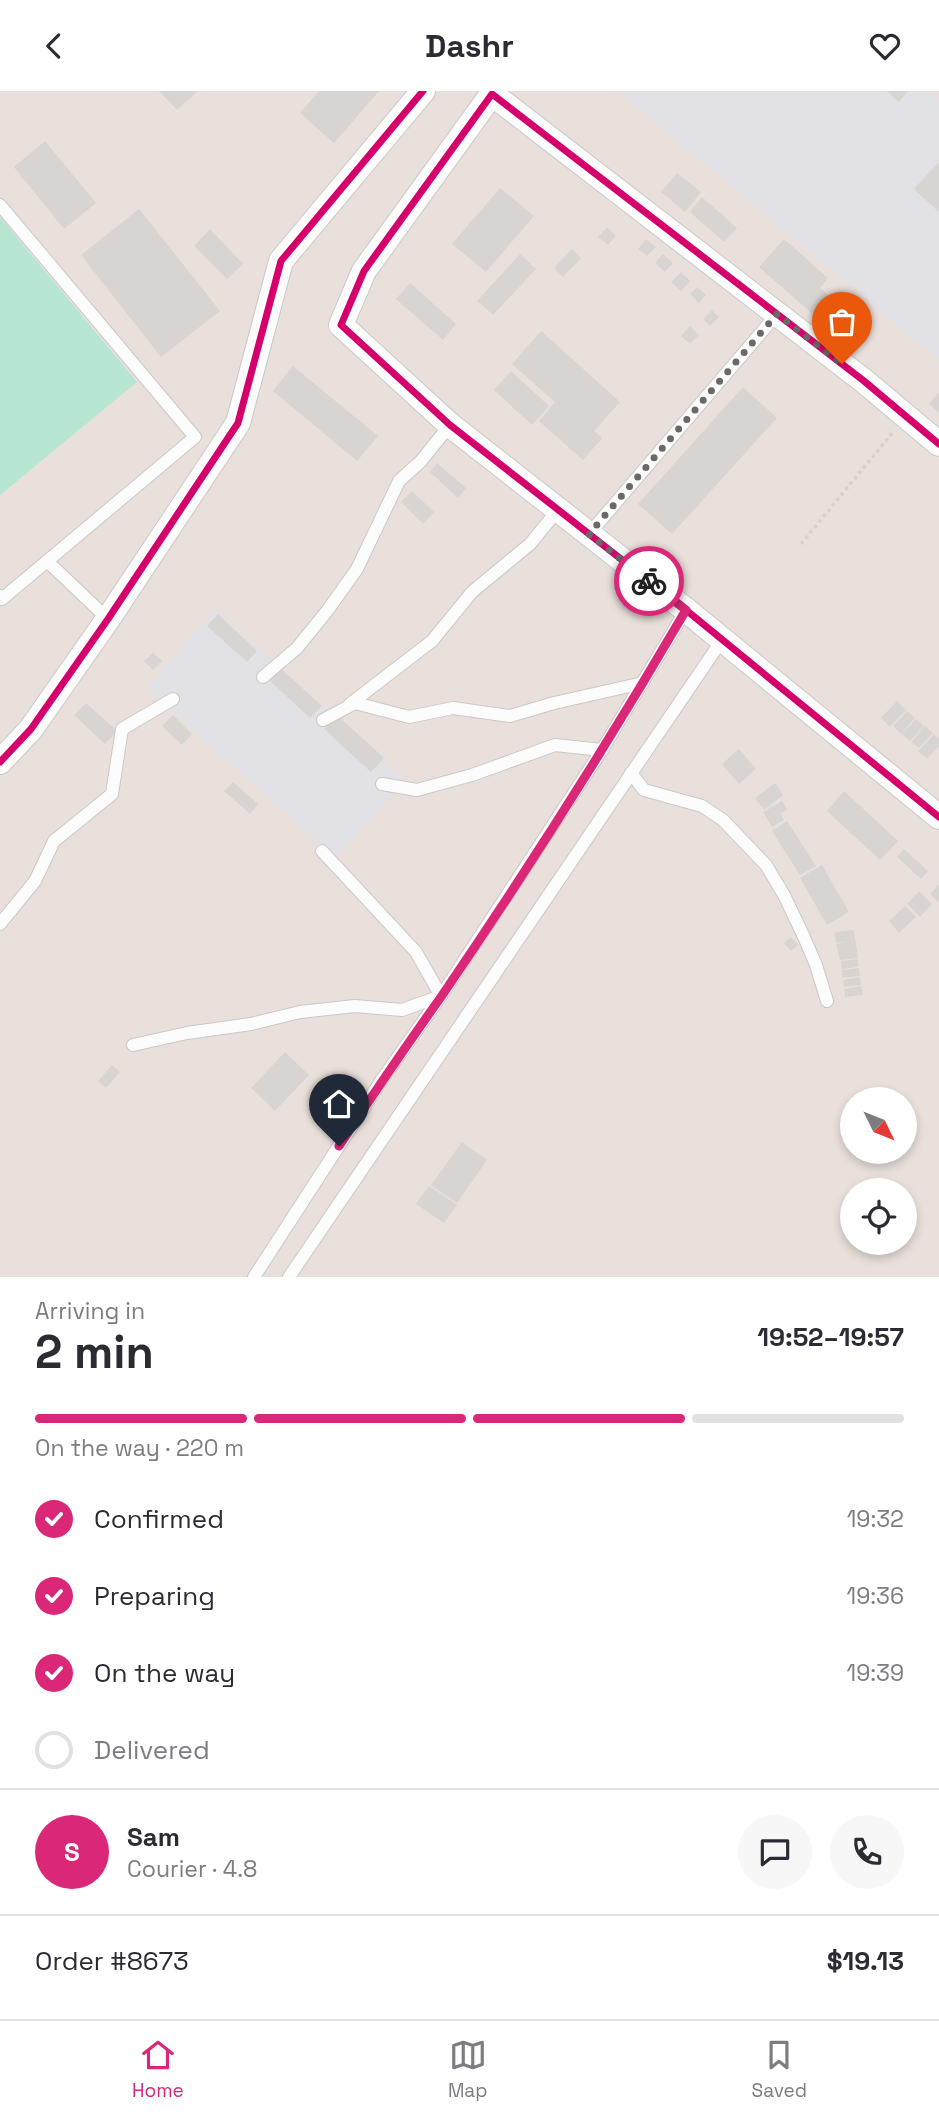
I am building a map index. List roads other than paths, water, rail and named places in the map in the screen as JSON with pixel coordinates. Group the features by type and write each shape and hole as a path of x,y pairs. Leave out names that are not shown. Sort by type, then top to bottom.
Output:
{"street":[{"path":"0,762 31,729 108,619 237,423 281,261 423,91"},
{"path":"939,444 864,381 492,92 364,271 341,325 450,425 686,610 939,817"}],"lane":[{"path":"0,205 195,437 2,599 0,596"},
{"path":"589,534 777,314"},
{"path":"263,677 297,648 327,611 357,569 399,481 421,461 450,425"},
{"path":"344,708 432,641 472,592 530,544 558,510"},
{"path":"47,561 108,619"},
{"path":"254,1277 602,750 686,610"},
{"path":"289,1277 722,640"},
{"path":"323,720 355,703 409,717 453,708 510,716 643,683"},
{"path":"0,923 36,881 54,841 112,794 122,729 173,699"},
{"path":"382,784 417,790 472,775 555,745 602,750"},
{"path":"631,773 644,790 702,806 723,820 766,865 804,937 827,1001"},
{"path":"322,851 416,952 441,996"},
{"path":"133,1045 187,1033 251,1024 300,1012 355,1006 402,1010 441,996"}]}
